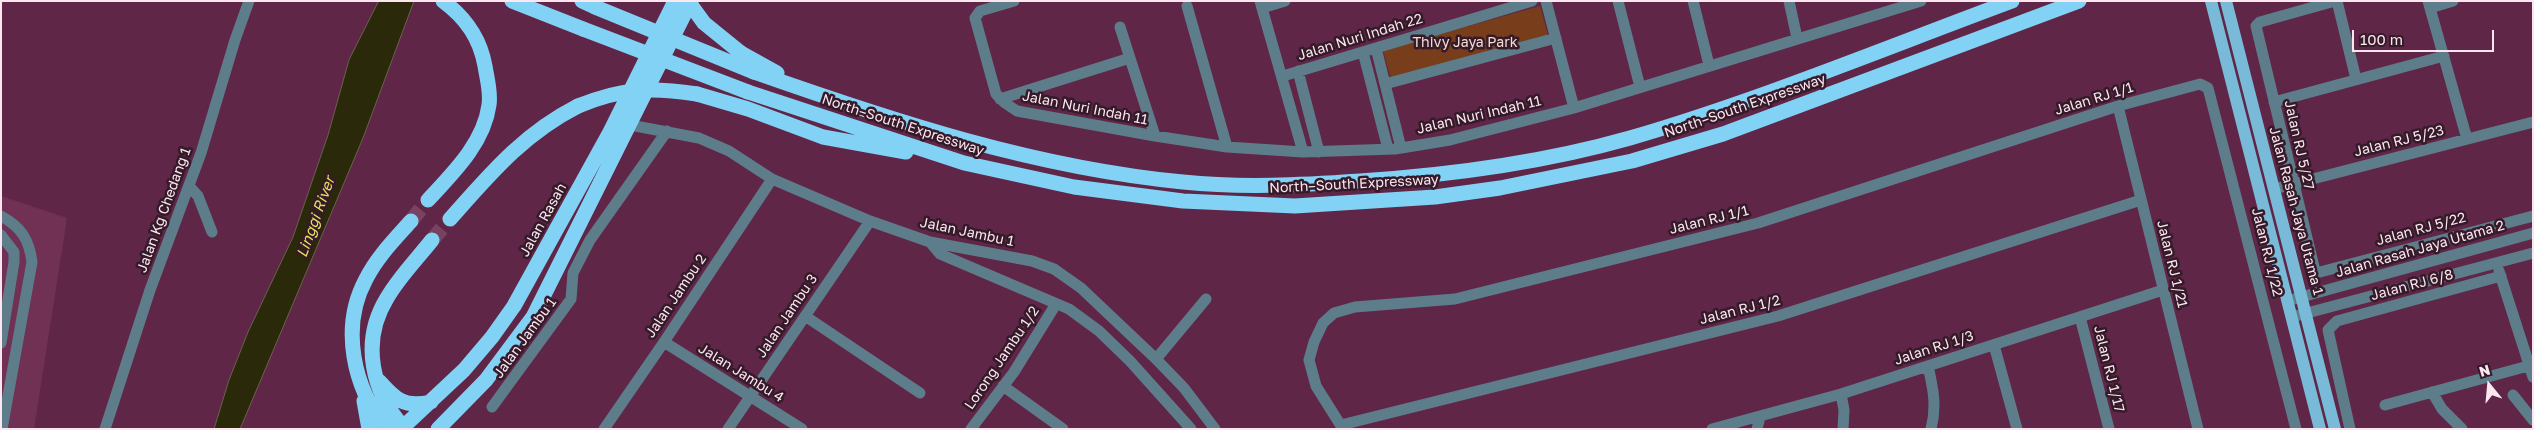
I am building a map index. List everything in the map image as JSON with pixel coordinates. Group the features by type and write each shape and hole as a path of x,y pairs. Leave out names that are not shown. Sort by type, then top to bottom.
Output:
{"highway":[{"path":"428,200 470,151 489,105 489,90 482,48 468,22 443,1"},
{"name":"North–South Expressway","path":"512,1 748,92 964,163 1074,187 1183,201 1295,206 1435,197 1500,188 1632,161 1722,134 2079,1"},
{"name":"Jalan Rasah","path":"403,428 464,370 492,337 514,306 609,134 675,1"},
{"path":"689,1 704,23 741,53 781,75 840,103"},
{"path":"438,429 486,380 534,318 689,1"},
{"name":"North–South Expressway","path":"588,4 754,72 840,103 981,144 1077,166 1184,182 1293,186 1433,176 1501,166 1628,139 1725,108 2012,1"},
{"path":"450,219 518,146 546,123 598,98 643,89 697,94 748,109 823,137 964,163"},
{"path":"369,429 352,351 353,319 357,299 376,262 411,221"},
{"path":"403,428 384,401 374,374 372,339 378,314 387,296 432,240"},
{"path":"374,374 399,400 417,405 431,402"},
{"path":"362,391 387,429"}],"main road":[{"path":"2212,4 2320,429"},
{"name":"Jalan Rasah Jaya Utama 1","path":"2226,4 2303,297 2335,429"}],"street":[{"name":"Jalan Kg Chedang 1","path":"105,429 150,290 189,186 249,1"},
{"path":"1014,1 980,11 975,18 988,66 1000,99 1130,58"},
{"path":"1285,1 1261,5 1283,76 1303,152"},
{"name":"Jalan Nuri Indah 22","path":"1283,76 1532,1"},
{"path":"1546,1 1574,108"},
{"path":"1618,1 1640,87"},
{"path":"1693,1 1709,65"},
{"path":"1789,1 1797,38"},
{"name":"Jalan Nuri Indah 11","path":"1000,99 1017,111 1228,147 1303,152 1401,148 1450,140 1574,108 1921,1"},
{"path":"2336,1 2356,79"},
{"name":"Jalan RJ 5/27","path":"2317,272 2313,268 2292,184 2256,24 2336,1"},
{"path":"2453,1 2429,5 2467,139"},
{"path":"1187,6 1228,147"},
{"path":"1120,27 1155,136"},
{"path":"1385,84 1556,38"},
{"path":"1376,48 1401,148"},
{"path":"1363,52 1388,149"},
{"path":"2274,102 2444,56"},
{"path":"1298,71 1319,152"},
{"name":"Jalan RJ 1/1","path":"1342,427 1316,386 1309,360 1314,342 1323,322 1334,313 1355,307 1455,299 1758,223 2118,106 2195,84 2204,85"},
{"name":"Jalan RJ 1/22","path":"2204,85 2208,88 2296,429"},
{"name":"Jalan RJ 1/21","path":"2118,106 2198,429"},
{"name":"Jalan RJ 5/23","path":"2274,189 2533,122"},
{"name":"Jalan Jambu 1","path":"630,125 699,138 729,151 772,179 870,221 930,242 1032,261 1054,269 1081,288 1156,359 1184,388 1215,429"},
{"name":"Jalan Jambu 1","path":"492,407 571,300 574,273 590,240 667,131"},
{"name":"Jalan Jambu 2","path":"604,429 772,179"},
{"path":"189,186 198,196 212,232"},
{"name":"Jalan RJ 1/2","path":"1342,427 1778,316 2141,200"},
{"path":"1,216 23,232 32,262 2,429"},
{"name":"Jalan RJ 5/22","path":"2317,272 2533,216"},
{"name":"Jalan Jambu 3","path":"728,429 870,221"},
{"name":"Jalan Rasah Jaya Utama 2","path":"2287,301 2533,233"},
{"path":"1,235 14,252 1,343"},
{"path":"930,242 940,254 1068,309 1100,331 1130,360 1191,429"},
{"path":"2385,405 2432,392 2530,372 2490,245"},
{"path":"2292,317 2533,253"},
{"name":"Jalan RJ 6/8","path":"2350,429 2328,330 2332,325 2337,321 2501,276"},
{"name":"Jalan RJ 1/3","path":"1712,429 1841,394 2163,290"},
{"path":"1156,359 1206,299"},
{"name":"Lorong Jambu 1/2","path":"971,429 1004,386 1056,304"},
{"path":"806,316 920,393"},
{"name":"Jalan RJ 1/17","path":"2080,317 2109,429"},
{"name":"Jalan Jambu 4","path":"664,342 802,429"},
{"path":"1994,345 2017,429"},
{"path":"1928,366 1934,393 1934,416 1931,429"},
{"path":"1004,386 1063,429"},
{"path":"2432,392 2442,410 2462,429"},
{"path":"1841,394 1844,410 1843,429"},
{"path":"2512,395 2533,420"},
{"path":"1756,429 1760,417"}],"shaded area":[{"path":"1,196 67,218 34,429 1,429"}],"green space":[{"name":"Thivy Jaya Park","path":"1540,6 1548,35 1391,79 1383,50"}],"water":[{"name":"Linggi River","path":"379,1 414,1 363,138 240,429 214,429 229,380 248,332 293,237 328,135 349,60"}],"tunnel":[{"path":"411,221 428,200"},
{"path":"432,240 450,219"}]}
